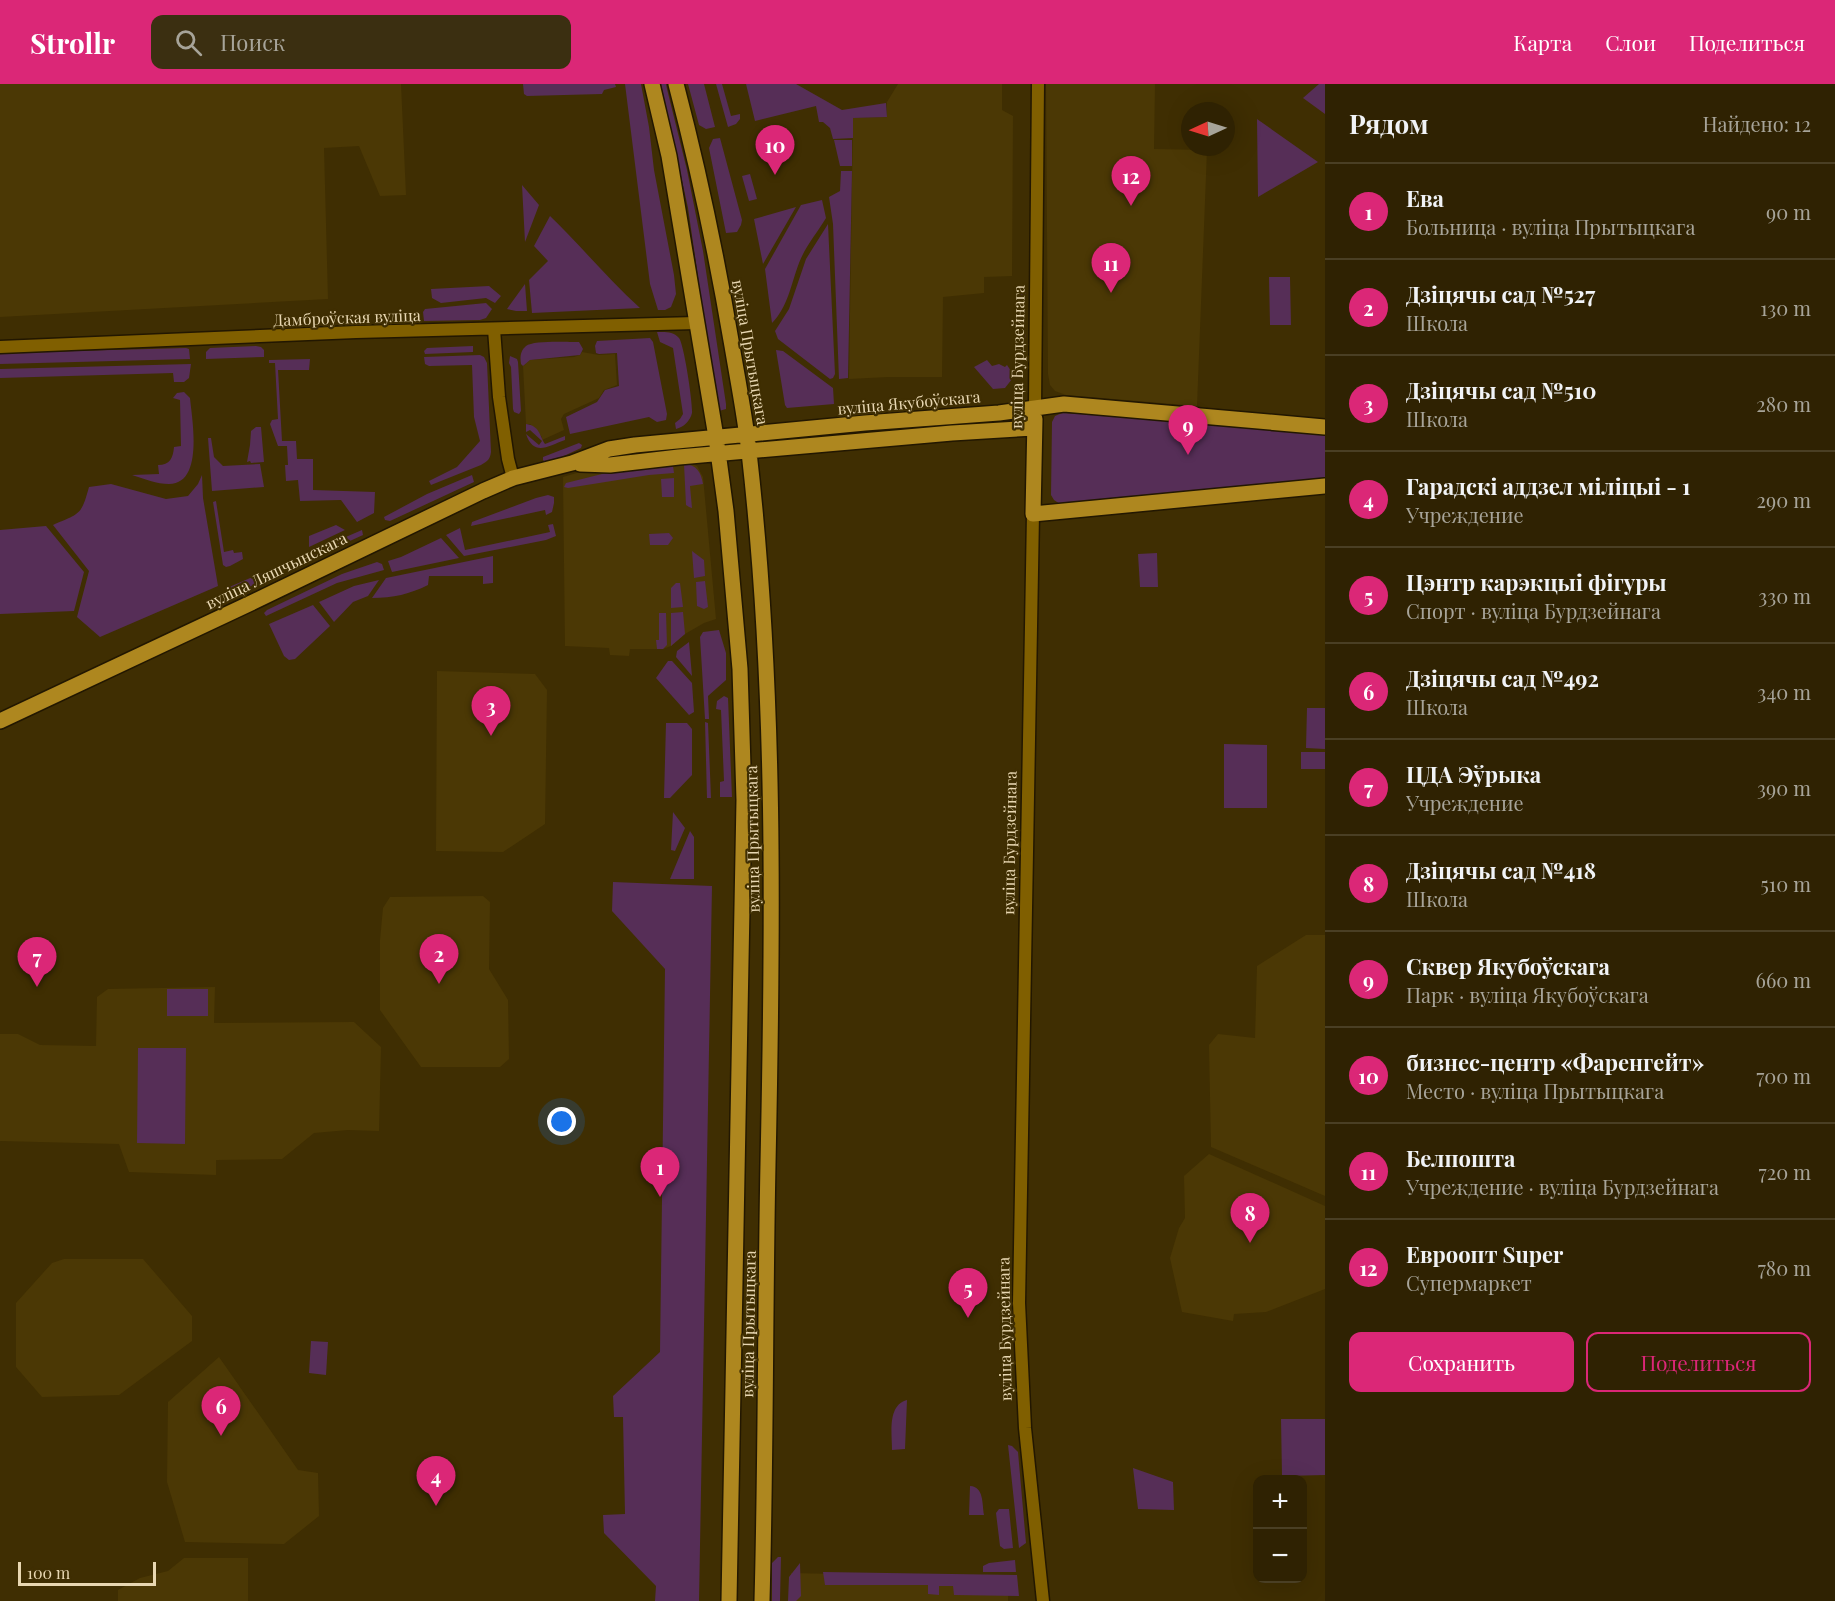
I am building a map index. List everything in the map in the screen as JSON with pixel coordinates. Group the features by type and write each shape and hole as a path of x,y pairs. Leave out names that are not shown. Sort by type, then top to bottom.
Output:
{"main road":[{"name":"вуліца Прытыцкага","path":"652,84 669,156 716,437 726,511 740,669 744,800 729,1601"},
{"name":"вуліца Прытыцкага","path":"676,84 692,143 715,248 747,434 759,547 766,645 771,801 770,1104 762,1601"},
{"name":"вуліца Якубоўскага","path":"747,434 999,413 1064,404 1325,427"},
{"name":"вуліца Бурдзейнага","path":"1033,514 1035,407"},
{"name":"вуліца Якубоўскага","path":"749,450 1034,428"},
{"name":"вуліца Ляшчынскага","path":"0,721 253,602 483,490 513,478 572,464 609,449 747,434"},
{"name":"вуліца Ляшчынскага","path":"572,464 610,465 749,450"},
{"path":"1033,514 1325,486"}],"street":[{"name":"вуліца Бурдзейнага","path":"1035,407 1038,84"},
{"name":"Дамброўская вуліца","path":"0,347 356,332 696,323"},
{"path":"495,329 499,397 513,478"},
{"name":"вуліца Бурдзейнага","path":"1033,514 1019,1303 1025,1428 1043,1601"}],"shaded area":[{"path":"0,84 401,84 406,195 380,196 359,146 324,148 328,299 0,317"},
{"path":"523,84 615,84 616,87 604,90 602,94 527,96 524,94"},
{"path":"625,84 641,84 649,127 654,170 676,294 671,307 665,310 658,310 650,284"},
{"path":"661,84 666,84 687,170 703,251 726,404 726,409 719,411 688,208"},
{"path":"688,84 704,84 715,127 706,129 699,125"},
{"path":"716,84 722,84 731,116 740,114 740,119 736,124 728,127"},
{"path":"746,84 796,84 842,110 886,103 887,117 853,118 853,138 833,139 830,128 823,122 819,122 816,106 755,121"},
{"path":"898,84 1002,84 1002,110 1013,116 1012,276 984,277 984,293 943,297 942,377 849,379 853,118 887,117 887,102"},
{"path":"1046,84 1155,84 1154,149 1181,150 1181,156 1207,156 1197,406 1066,395 1055,391 1050,385 1048,374"},
{"path":"1319,84 1325,84 1325,114 1303,98"},
{"path":"1257,119 1318,162 1258,197"},
{"path":"720,138 742,220 737,232 726,233 709,148 713,139"},
{"path":"834,140 852,140 852,166 840,166"},
{"path":"841,171 852,171 848,378 839,379 833,224 829,197 840,191"},
{"path":"750,174 757,199 749,201 742,176"},
{"path":"522,185 539,205 525,242"},
{"path":"822,200 826,218 802,257 782,310 772,323 765,269 801,205"},
{"path":"796,207 763,264 754,219"},
{"path":"550,216 640,308 532,313 529,280 548,261 534,246"},
{"path":"828,224 835,374 830,379 778,339 775,331 789,309 806,259"},
{"path":"1269,277 1290,277 1291,325 1270,325"},
{"path":"525,284 527,311 507,309"},
{"path":"489,286 501,296 495,303 486,298 441,303 432,298 431,289"},
{"path":"1021,292 1026,292 1025,361 1017,357 1018,297"},
{"path":"486,303 492,309 486,318 480,320 424,321 425,309"},
{"path":"657,332 672,333 679,338 686,362 692,413 690,419 682,427 676,429 675,423 683,414 673,348 660,342"},
{"path":"650,338 653,342 667,414 666,420 657,422 649,417 570,434 566,417 597,402 605,390 619,386 617,353 596,353 597,341"},
{"path":"579,342 583,349 580,355 530,360 523,366 521,364 522,352 530,344"},
{"path":"256,346 264,350 264,357 206,359 206,352 210,348"},
{"path":"473,346 473,352 425,354 424,351 427,348"},
{"path":"189,349 190,359 0,364 0,353"},
{"path":"776,350 783,351 833,388 834,404 787,408"},
{"path":"582,352 599,355 615,354 617,385 604,390 599,398 564,414 561,419 564,430 542,440 530,424 526,424 523,366 530,360 574,357"},
{"path":"480,355 487,363 490,456 481,465 431,485 429,481 457,467 480,441 474,417 472,365 429,366 425,364 424,357"},
{"path":"510,356 518,362 521,411 519,414 513,409"},
{"path":"310,359 309,370 278,370 282,441 296,441 297,459 313,459 313,490 375,492 374,513 357,522 341,500 300,501 298,480 286,481 287,446 278,446 270,424 272,420 278,419 275,363 269,363 269,360"},
{"path":"987,360 992,366 999,364 1005,367 1007,365 1011,371 1012,379 1005,388 993,389 974,367"},
{"path":"191,364 189,378 184,382 174,382 173,373 0,378 0,369"},
{"path":"184,392 190,398 193,434 192,462 187,474 180,481 169,484 132,475 159,474 158,465 168,462 172,458 174,447 181,446 180,400 173,398 177,393"},
{"path":"1062,413 1325,430 1325,480 1060,504 1051,495 1052,422 1055,416"},
{"path":"526,424 537,429 545,444 565,436 565,440 537,448 529,441 526,434 539,445 542,441 530,430 526,432"},
{"path":"256,427 261,427 264,462 251,463 247,462 251,431"},
{"path":"208,438 211,438 214,457 223,466 260,464 264,487 212,491"},
{"path":"579,443 582,445 581,448 553,461 543,460 543,457"},
{"path":"687,462 697,466 703,477 716,619 685,634 671,646 663,649 630,649 629,656 610,655 609,648 565,646 563,477 580,472 631,465"},
{"path":"684,464 698,470 703,484 690,486 692,508 686,505"},
{"path":"673,466 674,473 564,487 566,483 610,472"},
{"path":"202,475 203,498 218,586 100,637 77,617 89,571 53,525 69,518 81,509 89,487 111,484 166,499 188,496"},
{"path":"472,475 474,482 390,521 385,520 384,517 427,494"},
{"path":"674,478 674,497 662,497 661,479"},
{"path":"548,495 554,497 554,503 552,512 546,515 545,510 471,526 472,522"},
{"path":"216,501 224,552 233,550 234,553 242,552 243,559 226,567 223,565 213,502"},
{"path":"553,524 556,536 546,540 464,556 446,535 460,528 465,550 550,532 548,525"},
{"path":"336,525 345,530 309,547 309,536"},
{"path":"46,526 84,572 74,611 0,614 0,530"},
{"path":"362,530 363,535 236,593 227,588"},
{"path":"669,533 673,538 668,545 650,545 649,534"},
{"path":"441,538 459,558 392,572 388,561"},
{"path":"692,551 704,560 705,576 694,578"},
{"path":"1157,553 1158,587 1140,587 1138,554"},
{"path":"493,556 493,583 483,584 483,576 429,576 428,585 415,591 372,598 386,578"},
{"path":"377,562 382,564 384,570 337,583 266,616 264,613 342,574"},
{"path":"379,580 368,596 353,602 334,622 319,602 354,586"},
{"path":"705,581 708,607 704,609 697,606 696,582"},
{"path":"676,583 680,583 683,607 671,608 671,588"},
{"path":"313,605 330,626 295,659 289,660 284,656 269,624"},
{"path":"683,612 685,634 671,646 671,613"},
{"path":"659,613 666,613 667,645 663,649 657,649 656,640 659,640"},
{"path":"719,630 726,653 726,680 708,696 709,719 705,719 700,637 703,632"},
{"path":"689,642 692,676 676,657 677,651"},
{"path":"668,661 672,661 692,683 694,712 689,715 656,678"},
{"path":"437,671 535,674 547,690 545,824 503,852 436,851"},
{"path":"724,696 728,698 732,797 720,797 720,782 724,781 721,710 716,709 717,701"},
{"path":"1307,708 1325,708 1325,749 1306,748"},
{"path":"705,722 708,723 711,798 707,798"},
{"path":"666,723 687,723 692,729 692,775 670,798 664,798"},
{"path":"1224,744 1267,745 1267,808 1224,808"},
{"path":"1301,752 1325,752 1325,769 1301,769"},
{"path":"673,812 685,828 675,851 671,850"},
{"path":"690,831 694,837 694,879 670,879"},
{"path":"613,882 712,886 699,1601 655,1601 656,1586 604,1533 603,1515 625,1514 623,1417 614,1417 613,1396 660,1352 665,969 612,911"},
{"path":"483,896 490,902 489,969 508,1000 509,1059 500,1067 421,1067 380,1010 380,940 383,908 390,897"},
{"path":"1306,935 1325,935 1325,1196 1211,1147 1209,1045 1218,1034 1255,1038 1257,966"},
{"path":"215,987 214,1023 354,1022 381,1047 379,1131 348,1130 314,1133 282,1159 216,1160 216,1175 129,1172 119,1144 0,1141 0,1034 18,1034 40,1045 96,1046 97,997 108,989"},
{"path":"167,989 208,989 208,1016 167,1016"},
{"path":"138,1048 186,1048 185,1144 137,1143"},
{"path":"1209,1154 1325,1206 1325,1289 1266,1312 1234,1314 1233,1321 1182,1312 1170,1258 1179,1228 1185,1218 1184,1176"},
{"path":"64,1259 143,1259 192,1316 192,1341 119,1395 42,1397 16,1367 16,1303 52,1263"},
{"path":"311,1341 328,1342 326,1375 309,1373"},
{"path":"219,1357 298,1470 318,1473 319,1516 284,1544 185,1542 167,1482 168,1402"},
{"path":"907,1400 905,1449 892,1450 893,1414 901,1403"},
{"path":"1281,1419 1325,1419 1325,1475 1282,1475"},
{"path":"1008,1445 1018,1452 1026,1543 1019,1548"},
{"path":"1133,1468 1173,1482 1174,1510 1138,1509"},
{"path":"970,1486 980,1492 984,1515 969,1515"},
{"path":"999,1509 1009,1509 1013,1548 1004,1549 1000,1546 996,1513"},
{"path":"781,1557 780,1601 772,1601 772,1563"},
{"path":"184,1558 248,1558 248,1601 118,1601 118,1590 140,1578 168,1571"},
{"path":"1015,1560 1016,1572 983,1572 983,1566 989,1563"},
{"path":"800,1563 801,1596 796,1601 788,1601 789,1577"},
{"path":"823,1572 1017,1575 1019,1596 954,1595 953,1586 939,1586 939,1595 928,1594 928,1585 825,1585"},
{"path":"791,1573 1008,1578 1008,1601 791,1601"}],"place":[{"name":"бизнес-центр «Фаренгейт»","path":"775,175"},
{"name":"Евроопт Super","path":"1131,206"},
{"name":"Белпошта","path":"1111,293"},
{"name":"Сквер Якубоўскага","path":"1188,455"},
{"name":"Дзіцячы сад №510","path":"491,736"},
{"name":"Дзіцячы сад №527","path":"439,984"},
{"name":"ЦДА Эўрыка","path":"37,987"},
{"name":"Ева","path":"660,1197"},
{"name":"Дзіцячы сад №418","path":"1250,1243"},
{"name":"Цэнтр карэкцыі фігуры","path":"968,1318"},
{"name":"Дзіцячы сад №492","path":"221,1436"},
{"name":"Гарадскі аддзел міліцыі - 1","path":"436,1506"}]}
